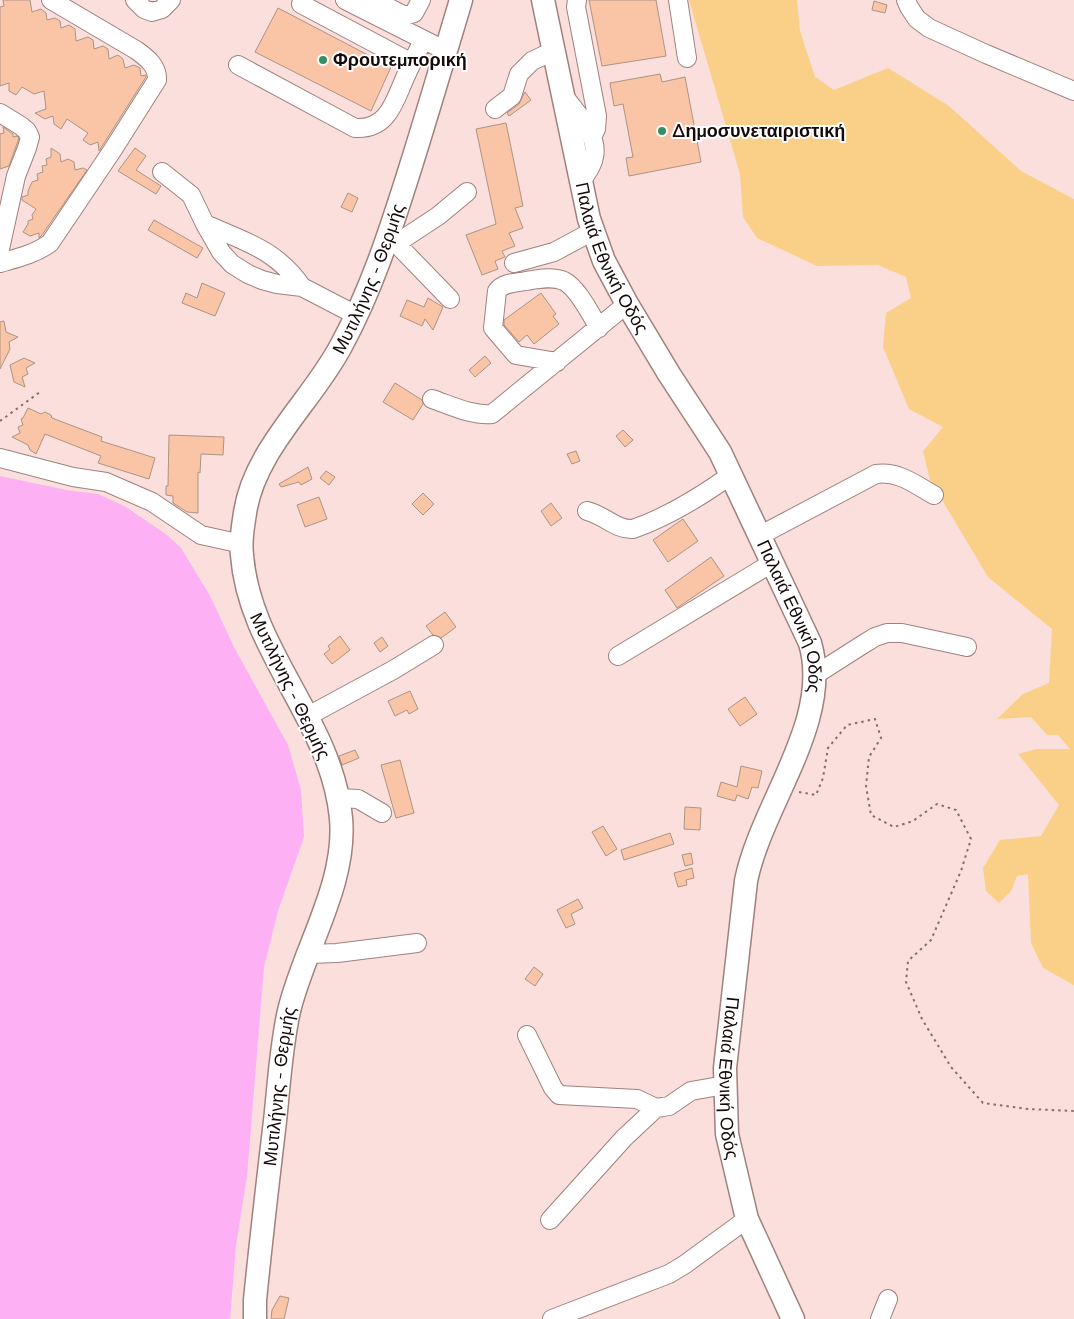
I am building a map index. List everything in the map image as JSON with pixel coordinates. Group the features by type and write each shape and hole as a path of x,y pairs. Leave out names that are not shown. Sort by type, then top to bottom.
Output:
{"main road":[{"name":"Μυτιλήνης - Θερμής","path":"255,1319 255,1300 281,1064 289,1011 335,876 342,840 342,820 339,798 319,739 263,635 251,603 241,552 246,509 252,484 266,458 340,348 393,240 462,0"},
{"name":"Παλαιά Εθνική Οδός","path":"543,0 581,182 593,231 604,261 668,374 720,452 810,643 814,659 813,694 806,724 782,788 758,840 746,881 725,1068 727,1134 747,1220 793,1319"}],"street":[{"path":"135,0 144,9 152,12 162,9 171,0"},
{"path":"345,0 446,51"},
{"path":"374,0 405,16 414,13 421,0"},
{"path":"548,22 551,0"},
{"path":"577,0 576,7 597,116 596,129 592,137"},
{"path":"678,0 687,58"},
{"path":"906,0 917,19 930,28 1074,91"},
{"path":"0,263 29,255 50,243 157,80 154,67 147,58 59,2"},
{"path":"301,4 412,63"},
{"path":"238,65 355,128 365,128 376,124 391,109 423,40"},
{"path":"495,109 508,101 512,96 519,74 532,60 554,51"},
{"path":"562,92 592,137 595,149 594,158 581,182"},
{"path":"0,113 27,131 30,137 16,176 2,228 0,249"},
{"path":"162,172 191,195 205,224 226,258 240,269 269,282 302,287 356,315"},
{"path":"450,299 393,240 438,216 467,192"},
{"path":"205,224 253,245 278,259 287,267 302,287"},
{"path":"514,263 554,252 593,231"},
{"path":"240,269 253,245"},
{"path":"557,362 516,355 493,328 497,291 500,287 511,283 540,279 558,279 565,282 576,292 599,328"},
{"path":"432,400 485,415 492,414 627,304"},
{"path":"0,458 73,477 106,482 152,502 201,535 242,544"},
{"path":"759,536 876,474 888,472 934,495"},
{"path":"587,511 598,514 625,530 632,529 678,510 731,475"},
{"path":"618,656 772,563"},
{"path":"815,675 869,641 887,633 902,633 967,648"},
{"path":"308,716 393,670 434,645"},
{"path":"339,798 358,799 382,813"},
{"path":"309,954 337,953 417,943"},
{"path":"527,1036 553,1088 559,1094 636,1099 656,1108 668,1106 691,1091 725,1085"},
{"path":"550,1220 624,1138 656,1108"},
{"path":"552,1319 669,1274 747,1220"},
{"path":"880,1319 888,1300"}],"path":[{"path":"0,422 40,392"},
{"path":"782,788 816,795 823,778 828,748 847,725 875,719 881,738 869,758 866,786 871,816 894,827 913,821 938,804 956,810 970,839 958,879 931,940 908,961 906,982 922,1019 951,1067 983,1103 1028,1109 1074,1111"}],"shaded area":[{"path":"689,0 797,0 800,31 815,77 834,90 888,68 949,106 1021,171 1074,199 1074,985 1043,968 1031,943 1028,874 1017,876 1011,891 999,903 986,891 983,868 1000,840 1041,836 1059,805 1018,754 1036,749 1070,749 1058,735 1047,735 1031,717 997,719 1023,694 1049,683 1052,629 988,577 930,480 923,451 943,427 909,409 883,347 886,313 911,298 906,277 878,265 817,266 757,238 743,217 740,174"},
{"path":"0,476 66,490 98,494 126,507 167,535 181,548 209,594 235,649 288,745 301,790 304,837 278,911 264,967 247,1176 236,1245 230,1319 0,1319"}],"building":[{"path":"3,0 30,0 32,12 41,9 46,13 47,20 55,18 60,21 61,28 69,25 75,29 76,41 88,37 93,40 94,49 103,46 108,49 109,59 118,55 123,59 125,68 134,65 140,68 141,76 146,75 99,151 98,142 90,145 83,140 88,133 67,119 61,129 54,124 53,116 45,119 35,113 46,109 44,91 34,94 22,87 16,95 9,91 9,83 0,86 0,7 4,6"},
{"path":"589,0 656,0 666,56 602,66"},
{"path":"874,1 887,5 885,13 872,10"},
{"name":"Φρουτεμπορική","path":"278,8 391,67 371,111 255,52"},
{"name":"Δημοσυνεταιριστική","path":"660,74 662,82 685,77 701,162 629,176 626,158 633,157 623,104 614,106 610,83"},
{"path":"525,92 531,100 509,116 507,113 519,104"},
{"path":"506,123 523,206 515,208 523,228 509,233 515,246 502,251 505,257 495,261 498,269 482,275 466,235 496,224 476,129"},
{"path":"3,127 13,134 13,137 17,136 19,138 9,166 0,169 0,134 4,133"},
{"path":"51,148 60,154 61,162 68,159 74,162 75,170 83,168 87,170 39,238 39,233 30,236 23,232 28,221 33,219 32,215 36,209 22,200 22,197 28,195 32,182 38,180 37,174 43,172 42,166 47,165 46,159 51,157"},
{"path":"135,148 146,156 136,170 161,186 156,194 118,171"},
{"path":"348,193 358,198 352,212 341,207"},
{"path":"154,220 203,248 197,258 148,230"},
{"path":"202,283 225,293 215,316 182,303 186,293 197,298"},
{"path":"541,293 556,314 553,316 559,324 534,344 527,335 519,342 504,325 504,320"},
{"path":"428,298 443,307 433,330 425,319 422,326 400,316 407,300 424,307"},
{"path":"4,321 6,332 18,337 9,342 10,349 0,369 0,322"},
{"path":"485,356 491,363 475,377 469,370"},
{"path":"24,358 35,363 26,368 28,374 22,377 25,387 14,382 10,365"},
{"path":"395,383 422,400 423,404 413,420 383,402"},
{"path":"28,408 41,414 45,412 51,415 52,418 102,437 101,441 155,458 149,479 98,463 101,456 45,434 36,454 30,450 28,445 12,437 20,433 18,427 23,425 21,419"},
{"path":"623,430 633,440 625,447 616,436"},
{"path":"169,435 224,437 223,455 201,454 200,473 198,472 198,513 187,512 173,503 173,496 166,495 166,486 168,486"},
{"path":"576,451 580,461 572,464 567,454"},
{"path":"308,467 312,479 301,485 299,482 281,487 279,484"},
{"path":"326,471 335,477 329,485 320,478"},
{"path":"423,493 434,504 423,515 412,504"},
{"path":"319,497 327,519 305,527 297,505"},
{"path":"551,503 562,518 551,526 541,511"},
{"path":"683,519 698,541 668,562 653,540"},
{"path":"711,557 724,576 677,608 665,590"},
{"path":"445,612 456,627 441,638 433,635 426,626"},
{"path":"340,636 350,650 332,664 324,654 330,649 328,646"},
{"path":"382,637 388,646 380,652 374,643"},
{"path":"410,691 418,709 409,714 407,710 395,716 388,701"},
{"path":"745,697 757,714 740,726 728,709"},
{"path":"355,750 359,758 342,765 339,756"},
{"path":"400,760 414,813 396,818 381,765"},
{"path":"741,766 762,771 758,788 752,787 748,799 737,795 735,801 717,796 721,782 737,787"},
{"path":"685,807 701,808 700,830 684,829"},
{"path":"603,826 617,849 606,856 592,832"},
{"path":"670,833 674,844 624,860 621,850"},
{"path":"691,853 693,864 685,866 682,855"},
{"path":"692,868 694,878 686,880 687,885 678,887 674,873"},
{"path":"578,899 583,908 571,914 575,924 566,928 557,910"},
{"path":"534,967 543,974 535,986 525,979"},
{"path":"280,1296 289,1298 284,1319 271,1319 272,1310"}],"place":[{"name":"Φρουτεμπορική","path":"323,60"},
{"name":"Δημοσυνεταιριστική","path":"662,131"}]}
